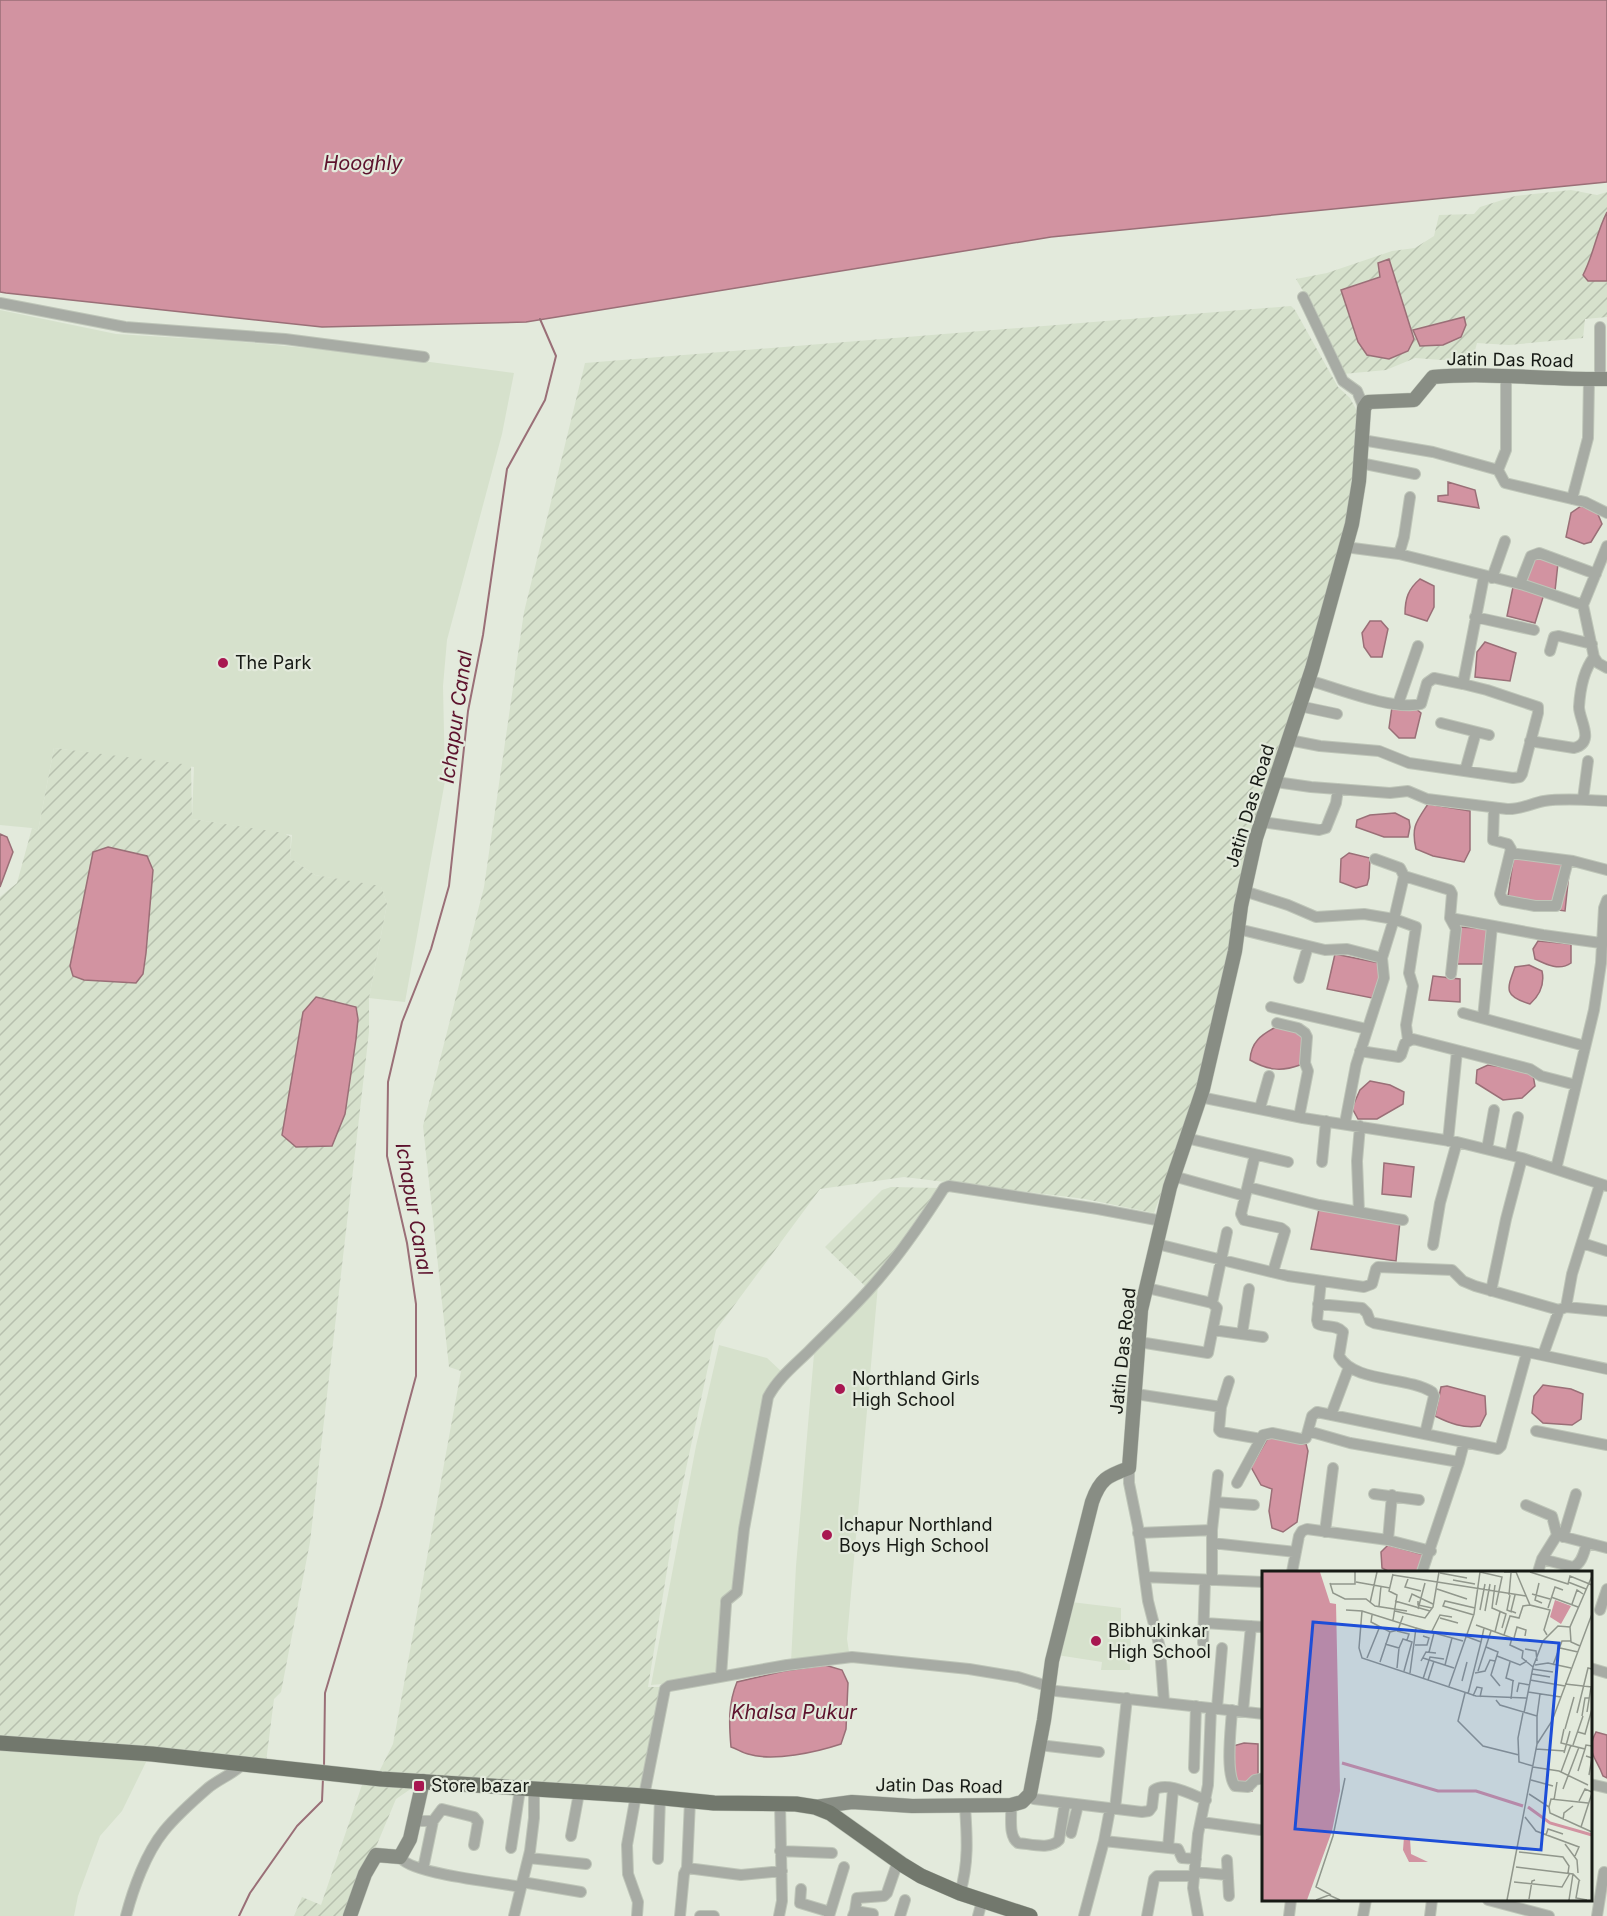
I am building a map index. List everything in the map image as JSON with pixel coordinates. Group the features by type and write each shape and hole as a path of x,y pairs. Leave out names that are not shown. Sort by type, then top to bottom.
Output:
{"main road":[{"path":"0,1743 152,1754 346,1775 690,1801 780,1803 815,1808 830,1813 921,1876 960,1893 980,1908 1030,1916"}],"street":[{"path":"1303,297 1343,381 1357,391 1364,408"},
{"path":"0,303 125,327 285,339 424,357"},
{"path":"1572,499 1588,438 1599,379 1600,327"},
{"name":"Jatin Das Road","path":"1164,1702 1160,1648 1148,1601 1129,1483 1141,1310 1173,1176 1200,1097 1235,951 1244,891 1262,822 1308,680 1352,524 1364,408 1368,402 1414,400 1433,377 1599,379"},
{"path":"1498,470 1506,450 1506,377"},
{"path":"1362,440 1433,452 1498,470 1505,483 1593,505 1607,513"},
{"path":"1360,462 1415,474"},
{"path":"1399,554 1410,497"},
{"path":"1462,684 1475,617 1488,577 1505,541"},
{"path":"1607,546 1583,605 1594,657 1598,663 1607,668"},
{"path":"1345,547 1399,554 1520,584 1583,605"},
{"path":"1520,584 1531,556 1539,553 1596,574"},
{"path":"1475,617 1534,630"},
{"path":"1550,651 1554,637 1559,636 1592,644"},
{"path":"1398,704 1418,646"},
{"path":"1530,741 1580,747 1586,728 1580,715 1580,702 1586,671 1594,657"},
{"path":"1288,740 1320,746 1379,751 1409,763 1513,778 1520,777 1522,774 1538,707 1487,690 1434,678 1427,683 1421,704 1415,705 1360,696 1308,680"},
{"path":"1299,706 1337,714"},
{"path":"1441,723 1489,735"},
{"path":"1465,771 1476,732"},
{"path":"1583,799 1588,761"},
{"path":"1276,782 1390,793 1408,791 1427,799 1512,809 1568,798 1607,801"},
{"path":"1262,822 1319,830 1326,828 1336,803 1338,789"},
{"path":"1494,807 1492,840 1508,844 1511,849 1501,897 1505,901 1556,906 1568,861"},
{"path":"1510,853 1568,861 1607,870"},
{"path":"1345,1123 1360,1051 1384,978 1382,958 1404,876 1400,868 1375,859"},
{"path":"1404,876 1450,890 1452,894 1450,918 1456,929 1451,974"},
{"path":"1244,891 1288,904 1316,916 1364,915 1413,924 1417,931 1409,973 1413,986 1406,1025 1408,1040 1399,1057 1360,1051"},
{"path":"1556,1168 1596,998 1607,900"},
{"path":"1450,918 1601,943"},
{"path":"1483,1018 1492,926"},
{"path":"1238,929 1325,950 1347,949 1382,958"},
{"path":"1299,978 1308,946"},
{"path":"1271,1007 1367,1029"},
{"path":"1463,1013 1585,1046"},
{"path":"1277,1023 1298,1028 1307,1037 1305,1063 1308,1071 1299,1117"},
{"path":"1408,1040 1530,1069 1540,1076 1576,1085"},
{"path":"1433,1245 1452,1141 1457,1051"},
{"path":"1260,1108 1269,1076"},
{"path":"1200,1097 1299,1117 1452,1141 1522,1158 1604,1185 1582,1243 1563,1309 1543,1355"},
{"path":"1487,1149 1494,1110"},
{"path":"1510,1155 1518,1117"},
{"path":"1322,1162 1326,1121"},
{"path":"1359,1212 1357,1161 1360,1126"},
{"path":"1186,1137 1288,1162"},
{"path":"1255,1155 1241,1214 1244,1220 1286,1231 1273,1272"},
{"path":"1491,1291 1522,1158"},
{"path":"1173,1176 1319,1206 1403,1220"},
{"path":"721,1676 726,1604 737,1592 744,1529 768,1397 791,1368 868,1291 918,1227 944,1188 949,1186 1162,1221"},
{"path":"1212,1303 1227,1232"},
{"path":"1582,1243 1607,1251"},
{"path":"1157,1244 1273,1272 1364,1287 1372,1284 1378,1268 1452,1270 1468,1284 1491,1291 1563,1309 1607,1311"},
{"path":"1322,1281 1318,1304 1318,1324 1335,1327 1342,1332 1339,1356 1349,1367 1432,1392 1434,1396 1425,1434"},
{"path":"1139,1342 1204,1354 1210,1350 1214,1330 1217,1308 1212,1303 1147,1288"},
{"path":"1242,1334 1249,1289"},
{"path":"1318,1304 1362,1308 1370,1321 1374,1323 1607,1369"},
{"path":"1214,1330 1263,1337"},
{"path":"1237,1484 1266,1433 1306,1438 1314,1413 1498,1449 1501,1446 1527,1352"},
{"path":"1331,1415 1349,1367"},
{"path":"1229,1381 1221,1407 1219,1430 1261,1439"},
{"path":"1136,1394 1221,1407"},
{"path":"1308,1431 1350,1443 1460,1462"},
{"path":"1536,1431 1607,1445"},
{"path":"1422,1571 1460,1462 1464,1443"},
{"name":"Jatin Das Road","path":"815,1808 852,1802 912,1806 1011,1805 1022,1802 1029,1795 1052,1660 1092,1502 1101,1481 1129,1468"},
{"path":"1325,1532 1333,1468"},
{"path":"1203,1643 1218,1475"},
{"path":"1374,1494 1419,1500"},
{"path":"1538,1571 1542,1559 1560,1536 1576,1494"},
{"path":"1388,1540 1392,1495"},
{"path":"1215,1502 1254,1504"},
{"path":"1526,1505 1552,1516 1560,1536"},
{"path":"1292,1571 1302,1531 1307,1529 1388,1540 1431,1551"},
{"path":"1138,1533 1212,1530"},
{"path":"1560,1536 1607,1548"},
{"path":"1212,1543 1296,1552"},
{"path":"1542,1559 1573,1567 1578,1565 1587,1543"},
{"path":"1144,1577 1262,1582"},
{"path":"1600,1611 1607,1588"},
{"path":"1204,1623 1262,1627"},
{"path":"1251,1626 1230,1754 1232,1782 1235,1786 1248,1787 1255,1780 1262,1778"},
{"path":"1198,1916 1193,1888 1194,1874 1206,1800 1222,1648"},
{"path":"637,1916 638,1902 628,1874 627,1845 667,1687 721,1676 852,1657 969,1669 1018,1677 1047,1688 1262,1714"},
{"path":"1592,1669 1607,1674"},
{"path":"1084,1916 1112,1809 1127,1698"},
{"path":"1194,1768 1196,1706"},
{"path":"1039,1745 1099,1752"},
{"path":"126,1916 144,1865 163,1832 193,1801 243,1764"},
{"path":"400,1857 410,1839 423,1780"},
{"path":"1592,1784 1607,1788"},
{"path":"1029,1795 1034,1799 1142,1812 1149,1811 1152,1807 1157,1788 1173,1788 1206,1800"},
{"path":"1168,1848 1173,1788"},
{"path":"511,1848 527,1789"},
{"path":"514,1916 529,1858 534,1818 527,1789"},
{"path":"571,1836 579,1793"},
{"path":"658,1859 660,1798"},
{"path":"680,1916 684,1874 687,1868 690,1801"},
{"path":"780,1803 782,1871 780,1916"},
{"path":"1011,1805 1012,1836 1015,1841 1018,1844 1049,1845 1056,1844 1059,1839 1065,1803"},
{"path":"1071,1833 1078,1805"},
{"path":"960,1893 969,1851 965,1806"},
{"path":"423,1869 433,1821 442,1809 474,1817 478,1822 474,1845"},
{"path":"414,1821 433,1821"},
{"path":"1201,1822 1260,1830"},
{"path":"1104,1841 1179,1850 1182,1858 1196,1859"},
{"path":"780,1851 831,1853"},
{"path":"350,1916 364,1874 376,1856 400,1857 407,1864 442,1875 581,1892"},
{"path":"529,1858 586,1863"},
{"path":"1227,1860 1229,1896"},
{"path":"873,1914 854,1913 857,1898 884,1896 888,1893 898,1861"},
{"path":"801,1889 800,1903 830,1914 844,1867"},
{"path":"687,1868 741,1875 782,1871"},
{"path":"1597,1916 1604,1872 1607,1873"},
{"path":"1147,1916 1154,1879 1157,1876 1227,1875"},
{"path":"900,1916 905,1900"},
{"path":"1289,1916 1291,1901"},
{"path":"1363,1916 1366,1901"},
{"path":"1430,1916 1432,1901"},
{"path":"1493,1901 1525,1913 1549,1916"},
{"path":"700,1916 714,1916"}],"shaded area":[{"path":"1571,190 1597,195 1607,192 1607,317 1585,319 1583,338 1509,345 1477,343 1473,358 1442,360 1415,358 1386,370 1343,374 1310,303 1296,279 1327,273 1392,251 1415,248 1434,236 1439,215 1474,214 1480,207 1515,196"},
{"path":"1291,306 1338,387 1350,398 1358,413 1349,509 1324,605 1239,884 1229,948 1196,1098 1154,1213 1085,1199 904,1177 820,1189 716,1330 676,1515 648,1687 663,1687 643,1795 377,1776 393,1744 461,1371 449,1367 423,1126 484,887 524,612 585,363"},
{"name":"The Park","path":"0,310 116,334 232,341 369,354 514,373 502,434 447,640 443,686 445,781 405,1002 369,998 387,904 381,887 315,875 290,858 292,835 192,819 194,767 54,748 38,831 32,828 0,825"},
{"path":"54,748 191,765 192,819 284,833 291,837 290,858 315,875 381,886 387,904 369,998 369,1032 310,1542 281,1692 274,1699 266,1762 0,1740 0,897 17,883 32,828 38,831"},
{"path":"891,1187 940,1188 902,1242 866,1287 825,1247 882,1190"},
{"name":"Ichapur Northland Boys High School","path":"878,1285 847,1639 849,1652 791,1662 796,1566 814,1354"},
{"path":"719,1345 767,1358 782,1372 769,1386 735,1591 724,1598 720,1673 674,1683 651,1685 696,1446"},
{"name":"Bibhukinkar High School","path":"1071,1602 1121,1608 1121,1623 1131,1627 1130,1670 1101,1670 1102,1662 1057,1655"},
{"path":"0,1746 148,1758 122,1811 100,1836 78,1896 74,1916 0,1916"},
{"path":"363,1782 415,1786 396,1799 347,1916 294,1916 302,1897 321,1905"}],"water":[{"name":"Hooghly","path":"0,0 1607,0 1607,182 1051,237 526,322 322,327 6,293 0,292"},
{"path":"1607,212 1607,281 1588,281 1583,275"},
{"path":"1389,259 1414,339 1408,351 1389,359 1367,355 1358,342 1341,290 1380,277 1378,263"},
{"path":"1464,317 1466,325 1461,337 1443,345 1420,346 1413,330"},
{"path":"1448,482 1475,490 1479,508 1438,501 1438,496 1448,495"},
{"path":"1581,506 1597,512 1602,524 1591,542 1584,544 1566,537 1571,513"},
{"path":"1534,556 1558,563 1555,591 1530,584 1526,580"},
{"path":"1420,579 1434,586 1434,607 1427,621 1405,614 1408,595"},
{"path":"1513,587 1544,594 1535,623 1507,616"},
{"path":"1370,621 1381,621 1388,629 1382,657 1371,657 1364,647 1362,633"},
{"path":"1485,642 1516,653 1510,681 1475,677 1477,652"},
{"path":"1392,707 1415,708 1421,713 1415,738 1399,738 1389,728"},
{"path":"1428,804 1470,811 1470,850 1464,862 1433,856 1416,849 1414,830"},
{"path":"1395,813 1409,820 1408,837 1384,837 1356,827 1357,820 1370,815"},
{"path":"0,834 7,837 13,852 0,887"},
{"path":"108,847 147,856 153,870 143,974 136,983 84,980 73,976 70,966 93,852"},
{"path":"1349,853 1370,858 1367,885 1356,888 1340,882 1341,859"},
{"path":"1514,855 1570,864 1565,911 1507,903"},
{"path":"1458,927 1495,929 1491,964 1456,964"},
{"path":"1538,941 1571,944 1571,963 1558,967 1535,959 1533,949"},
{"path":"1335,954 1379,963 1384,974 1377,999 1327,989"},
{"path":"1529,965 1542,971 1543,976 1541,989 1530,1004 1515,998 1509,991 1515,967"},
{"path":"1433,976 1460,979 1460,1002 1429,1000"},
{"path":"316,997 356,1007 358,1019 356,1039 345,1114 332,1146 296,1147 282,1135 303,1012"},
{"path":"1276,1027 1289,1028 1305,1037 1306,1049 1300,1065 1287,1069 1274,1069 1250,1060 1252,1048 1258,1040"},
{"path":"1488,1065 1518,1069 1533,1075 1535,1086 1522,1098 1503,1100 1476,1083 1477,1070"},
{"path":"1370,1081 1390,1085 1404,1092 1403,1104 1377,1119 1358,1119 1352,1108 1360,1090"},
{"path":"1384,1163 1414,1167 1411,1197 1382,1194"},
{"path":"1319,1209 1400,1221 1396,1261 1311,1249"},
{"path":"1543,1385 1571,1389 1583,1394 1581,1419 1572,1425 1543,1423 1532,1413 1534,1396"},
{"path":"1447,1386 1485,1396 1486,1414 1480,1426 1457,1425 1435,1416 1441,1387"},
{"path":"1269,1436 1306,1444 1308,1451 1297,1522 1283,1532 1272,1528 1269,1511 1272,1489 1261,1485 1251,1467"},
{"path":"1388,1545 1428,1556 1424,1571 1388,1571 1382,1568 1381,1552"},
{"name":"Khalsa Pukur","path":"825,1665 842,1670 848,1683 846,1729 841,1744 808,1753 770,1757 748,1754 731,1747 730,1714 737,1682 784,1671"},
{"path":"1596,1732 1607,1735 1607,1778 1603,1776 1593,1754 1593,1739"},
{"path":"1244,1743 1258,1744 1258,1776 1252,1791 1237,1790 1233,1769 1233,1746"}],"waterway":[{"name":"Ichapur Canal","path":"324,1767 325,1693 381,1506 416,1376 416,1304 407,1243 387,1156 388,1082 402,1022 431,949 449,886 468,711 483,635 507,469 545,400 556,356 540,319"},
{"name":"Ichapur Canal","path":"239,1916 250,1893 297,1826 322,1801 323,1778"}],"place":[{"name":"The Park","path":"223,663"},
{"name":"Northland Girls High School","path":"840,1389"},
{"name":"Ichapur Northland Boys High School","path":"827,1535"},
{"name":"Bibhukinkar High School","path":"1096,1641"},
{"name":"Store bazar","path":"419,1786"}]}
